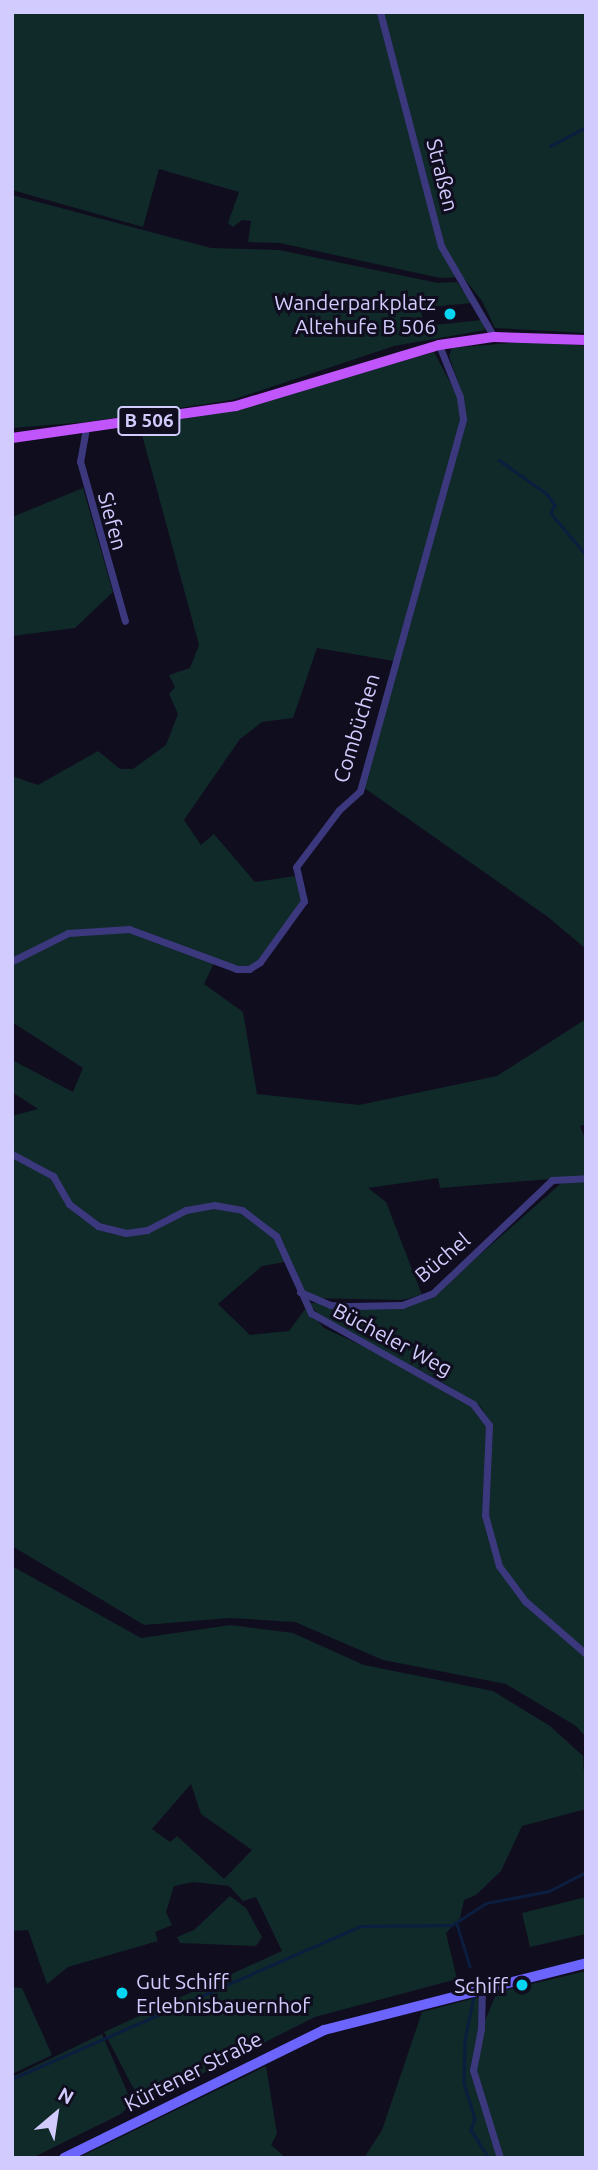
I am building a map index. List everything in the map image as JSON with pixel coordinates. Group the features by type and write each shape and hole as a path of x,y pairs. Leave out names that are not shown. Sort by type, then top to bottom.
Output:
{"main road":[{"name":"B 506","path":"12,438 236,406 439,345 494,337 532,336 586,340"},
{"name":"Kürtener Straße","path":"64,2158 324,2030 482,1987 586,1963"}],"street":[{"name":"Straßen","path":"380,12 441,246 494,337"},
{"name":"Combüchen","path":"12,961 68,933 129,929 237,969 249,969 260,962 304,901 296,867 339,810 360,791 463,419 460,397 439,345"},
{"name":"Siefen","path":"86,428 80,461 125,621"},
{"name":"Bücheler Weg","path":"12,1154 53,1176 69,1204 98,1226 126,1233 148,1230 186,1210 214,1205 242,1210 276,1236 311,1313 326,1325 412,1367 479,1409 489,1425 485,1516 499,1566 525,1601 586,1654"},
{"name":"Büchel","path":"299,1291 330,1305 352,1306 401,1305 433,1293 552,1180 586,1178"},
{"path":"482,1987 481,2029 473,2070 500,2158"}],"green space":[{"path":"12,12 586,12 586,333 495,328 482,301 463,277 440,278 280,243 248,242 251,221 242,220 233,227 228,223 239,192 159,169 143,227 12,190"},
{"path":"12,195 211,248 279,250 438,283 457,282 472,303 421,308 423,326 482,320 485,330 394,346 232,400 87,422 12,428"},
{"path":"534,341 586,346 586,949 548,917 363,787 465,424 464,400 449,356 452,348"},
{"path":"434,352 459,399 461,422 394,661 317,648 293,718 262,722 240,739 184,820 201,845 214,834 255,882 295,876 303,900 260,960 249,967 238,968 130,927 68,931 12,959 12,776 38,785 98,751 120,769 133,769 166,745 178,714 169,694 175,687 169,675 190,668 199,645 141,431 158,423 235,410"},
{"path":"83,488 113,592 75,628 12,636 12,517"},
{"path":"131,931 214,963 204,984 243,1012 257,1094 359,1105 497,1076 586,1019 586,1124 580,1126 586,1141 586,1176 440,1188 438,1178 368,1188 386,1202 422,1295 402,1300 306,1298 278,1236 242,1210 275,1237 285,1262 262,1266 218,1304 250,1335 289,1331 306,1308 324,1328 404,1365 473,1405 487,1425 489,1543 523,1602 586,1657 586,1737 576,1726 506,1684 383,1660 295,1622 230,1618 144,1625 12,1546 12,1116 38,1109 12,1092 12,1060 73,1092 83,1068 12,1022 12,963 68,935"},
{"path":"566,1179 586,1179 586,1651 526,1601 501,1566 487,1515 491,1424 480,1406 442,1382 326,1322 308,1303 404,1304 434,1295"},
{"path":"12,1566 141,1638 230,1625 293,1633 364,1665 493,1691 550,1726 583,1756 586,1809 522,1826 501,1871 476,1895 464,1900 460,1918 446,1933 457,1979 315,2017 166,2092 139,2099 104,2032 282,1951 256,1897 243,1901 229,1886 194,1882 174,1886 166,1912 172,1925 155,1932 158,1941 68,1967 47,1984 28,1930 12,1931","holes":["191,1784 201,1814 252,1850 224,1879 177,1836 170,1842 152,1829"]},
{"path":"230,1896 246,1908 262,1937 256,1946 180,1943 177,1937 194,1930"},
{"path":"586,1897 586,1934 530,1947 522,1913"},
{"path":"586,1971 586,2158 364,2158 382,2130 422,2012 479,1997 482,2028 497,1992"},
{"path":"12,1987 22,1988 52,2055 12,2074"},
{"path":"102,2034 132,2103 121,2114 32,2158 12,2158 12,2077"},
{"path":"266,2066 277,2134 271,2145 286,2158 78,2158"}],"waterway":[{"path":"550,146 586,127"},
{"path":"499,460 547,494 555,505 551,513 586,555"},
{"path":"12,2079 360,1926 452,1925 486,1903 549,1891 586,1872"},
{"path":"457,1924 470,1966"},
{"path":"474,1997 465,2040 464,2083 475,2118 471,2130 489,2158"}],"place":[{"name":"Wanderparkplatz Altehufe B 506","path":"450,314"},
{"name":"Schiff","path":"522,1985"},
{"name":"Gut Schiff Erlebnisbauernhof","path":"122,1993"}]}
